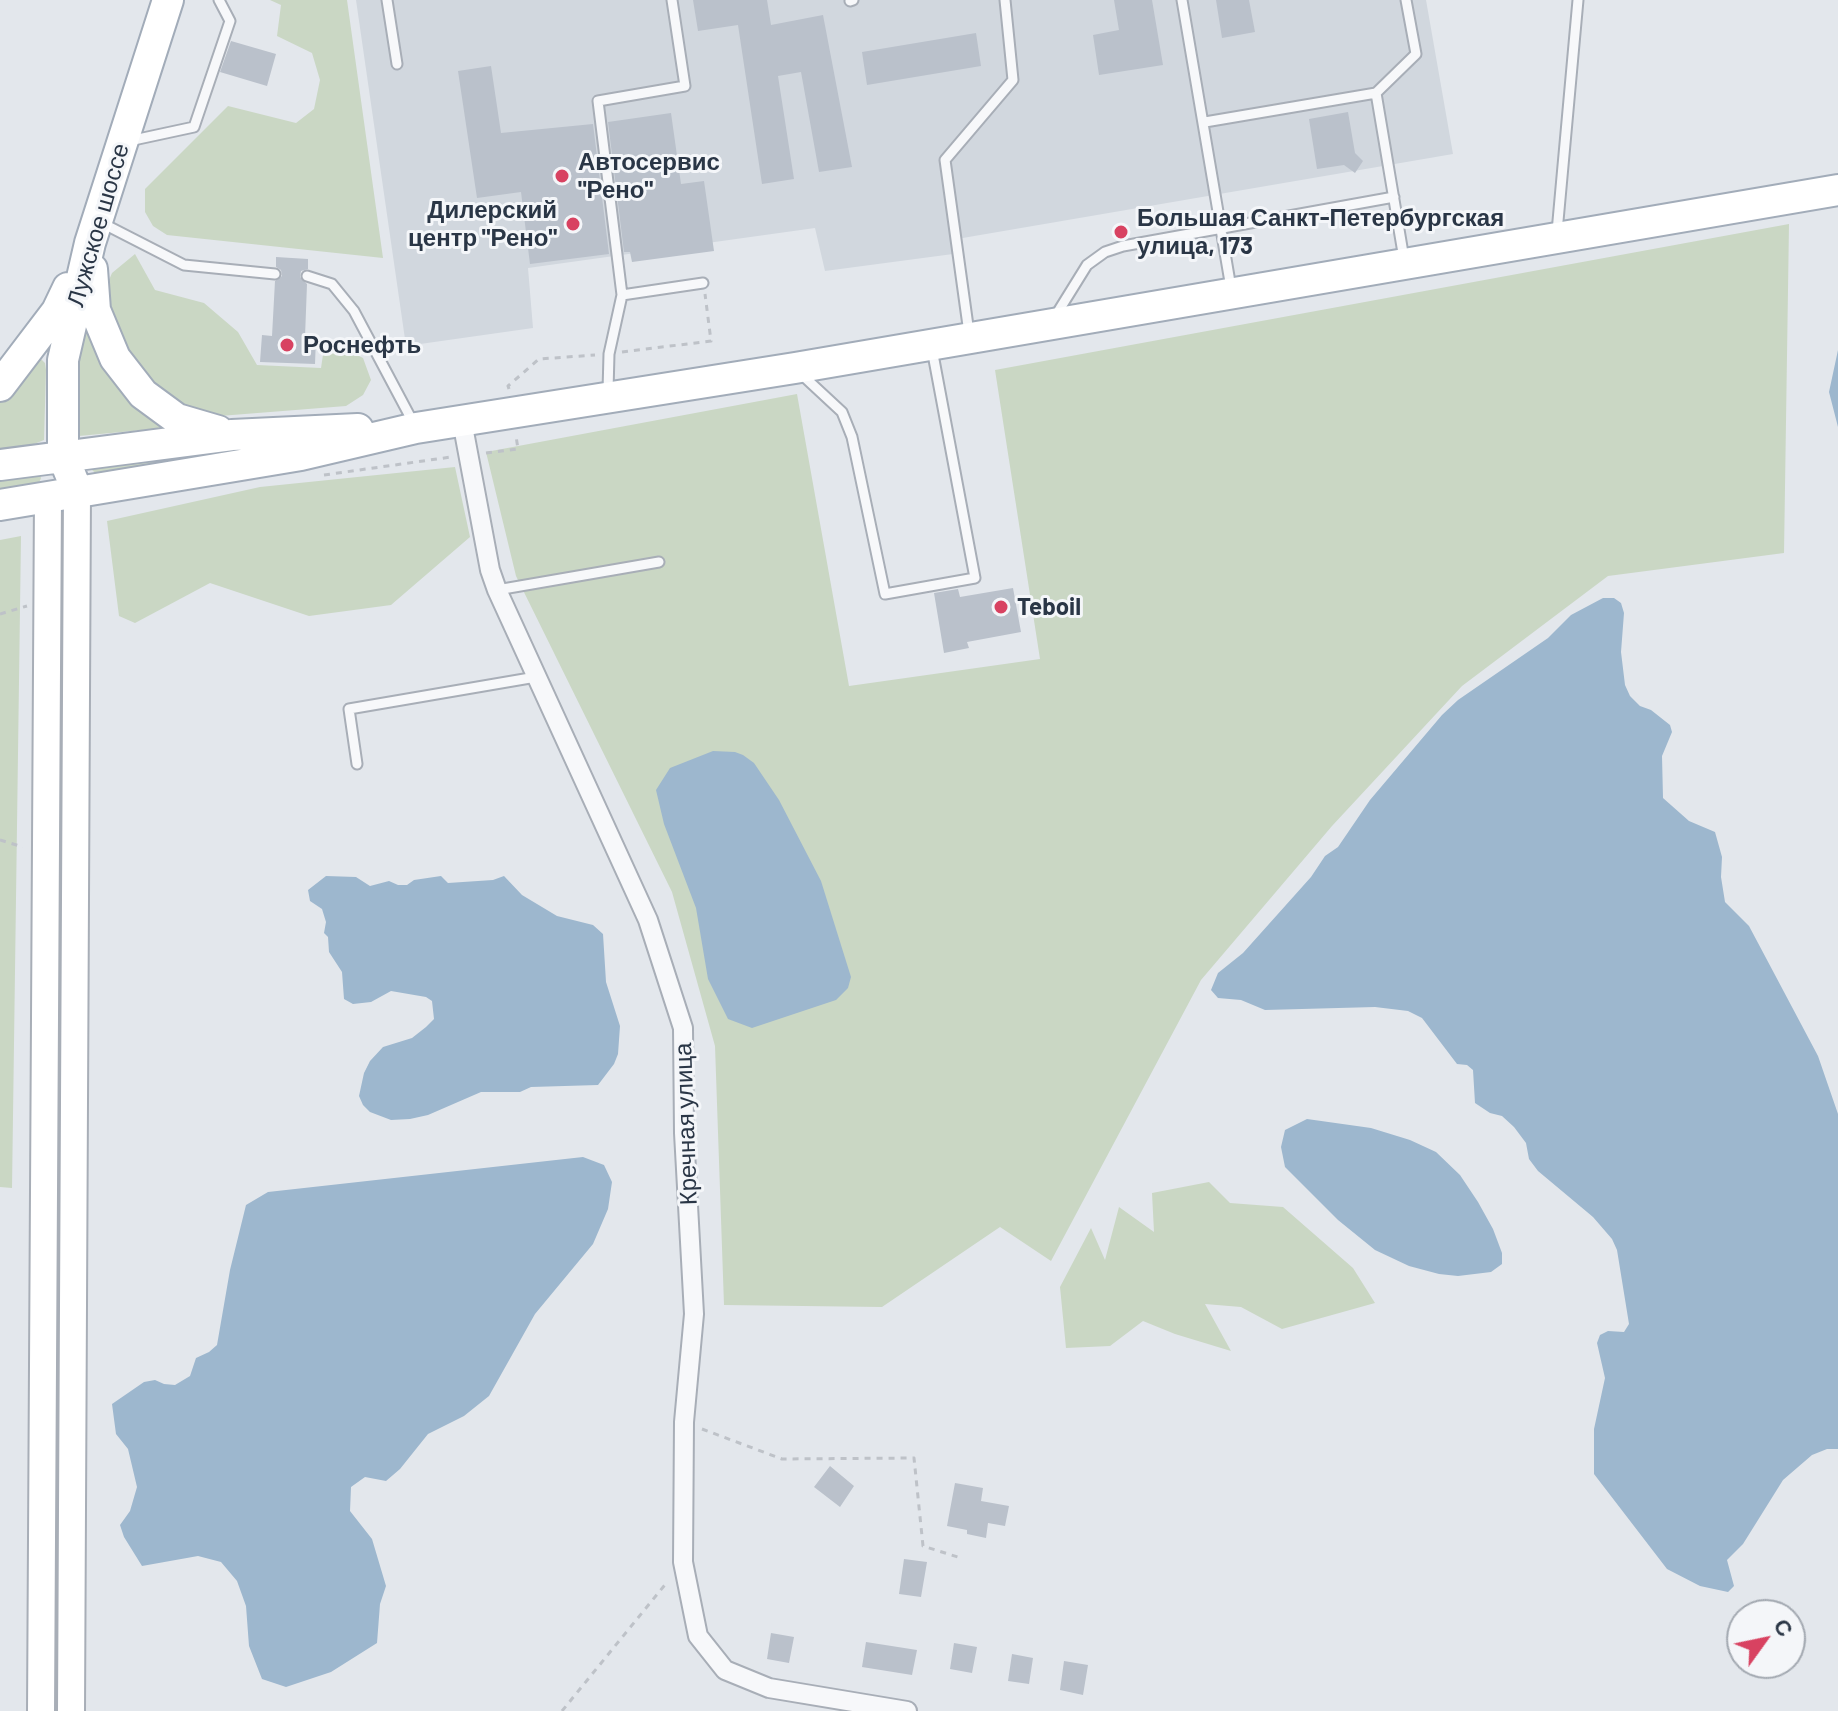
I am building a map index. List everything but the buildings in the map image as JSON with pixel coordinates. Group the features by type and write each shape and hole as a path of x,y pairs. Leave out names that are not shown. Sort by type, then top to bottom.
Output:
{"main road":[{"name":"Лужское шоссе","path":"63,494 63,360 94,232 168,0"},
{"path":"0,505 301,455 416,428 795,368 1838,190"},
{"path":"0,386 57,311 94,232"},
{"path":"94,232 95,310 115,358 143,394 177,419 232,435"},
{"path":"0,465 232,435 293,430 416,428"},
{"path":"41,1711 63,494"},
{"path":"63,494 71,1711"}],"street":[{"name":"Кречная улица","path":"462,421 490,570 497,590 648,920 683,1028 684,1133 694,1314 684,1422 683,1562 698,1636 725,1670 769,1688 907,1711"}],"lane":[{"path":"122,143 194,127 230,21 219,0"},
{"path":"387,0 397,64"},
{"path":"608,398 609,354 622,295 598,101 685,86 672,0"},
{"path":"970,338 945,160 1013,80 1005,0"},
{"path":"1182,0 1232,293"},
{"path":"1205,122 1376,93 1416,54 1406,0"},
{"path":"1556,239 1578,0"},
{"path":"1376,93 1405,263"},
{"path":"1050,325 1087,265 1105,252 1123,246 1394,197"},
{"path":"94,232 184,265 275,274"},
{"path":"307,276 332,284 354,311 416,428"},
{"path":"622,295 703,283"},
{"path":"795,368 842,412 852,437 885,594 975,578 931,345"},
{"path":"497,590 659,562"},
{"path":"357,764 349,709 536,677"}],"path":[{"path":"508,386 539,359 711,341 703,283"},
{"path":"0,614 29,606"},
{"path":"0,840 28,848"},
{"path":"684,1422 782,1459 914,1458 923,1546 961,1558"},
{"path":"562,1711 683,1562"}],"shaded area":[{"path":"356,0 1426,0 1453,154 951,240 953,254 825,271 815,228 528,268 533,328 406,346"}],"green space":[{"path":"270,0 347,0 383,258 167,235 153,226 145,212 145,189 228,106 296,123 314,109 320,80 312,53 277,36 281,5"},
{"path":"1789,224 1784,553 1608,576 1462,686 1332,826 1201,980 1051,1261 1000,1227 882,1307 724,1305 715,1046 672,892 516,576 486,452 797,394 849,686 1040,659 995,370"},
{"path":"135,254 155,290 204,303 238,332 257,365 321,368 324,348 351,352 363,358 371,380 363,395 346,406 207,417 167,401 142,373 113,326 103,294 112,273"},
{"path":"86,322 164,428 79,436 74,366"},
{"path":"39,357 45,363 46,370 44,440 0,449 0,394"},
{"path":"327,439 101,478 92,470 99,460"},
{"path":"37,467 41,478 37,488 0,494 0,473"},
{"path":"455,467 470,537 391,605 309,616 210,583 135,623 119,616 107,521 260,487"},
{"path":"21,536 12,1188 0,1187 0,540"},
{"path":"1209,1182 1230,1203 1283,1207 1353,1268 1375,1303 1282,1329 1241,1307 1205,1304 1231,1351 1143,1321 1110,1346 1066,1348 1060,1287 1091,1228 1105,1260 1119,1207 1154,1232 1152,1193"}],"water":[{"path":"1838,350 1838,427 1829,392"},
{"path":"1603,598 1614,598 1621,603 1624,613 1621,652 1625,685 1630,696 1670,725 1672,732 1662,756 1663,798 1689,821 1715,832 1722,857 1725,902 1749,926 1818,1056 1838,1114 1838,1449 1827,1449 1812,1455 1783,1480 1743,1544 1727,1560 1734,1586 1728,1592 1700,1586 1667,1569 1594,1474 1594,1429 1605,1378 1597,1343 1600,1335 1608,1331 1624,1332 1629,1324 1617,1250 1612,1239 1593,1217 1538,1171 1529,1159 1526,1143 1514,1127 1502,1116 1490,1113 1475,1103 1473,1070 1467,1065 1457,1064 1422,1018 1408,1011 1375,1007 1265,1010 1241,1000 1218,998 1211,990 1218,973 1243,953 1311,877 1325,856 1338,847 1370,800 1442,715 1458,700 1548,638 1571,615"},
{"path":"713,751 735,752 754,763 779,800 821,881 851,977 848,988 836,1000 752,1028 728,1019 708,979 696,908 664,824 656,790 670,768"},
{"path":"326,876 356,877 370,886 389,881 407,885 414,880 441,876 448,883 493,880 504,876 522,895 557,916 593,925 603,934 606,982 620,1026 614,1064 598,1085 481,1092 428,1115 410,1119 391,1120 370,1112 359,1096 370,1061 383,1047 412,1038 426,1027 434,1019 432,1001 426,997 391,991 371,1002 353,1004 344,999 342,972 329,952 322,909 310,901 308,890"},
{"path":"1307,1119 1371,1128 1436,1152 1460,1175 1478,1202 1493,1229 1502,1253 1502,1264 1491,1272 1458,1276 1439,1274 1409,1266 1375,1250 1338,1220 1285,1167 1281,1147 1285,1130"},
{"path":"583,1157 604,1165 612,1182 608,1209 593,1244 535,1314 489,1396 464,1416 428,1434 400,1469 386,1481 365,1477 351,1487 350,1511 372,1539 386,1586 380,1604 377,1643 331,1672 286,1687 262,1679 249,1646 246,1606 237,1581 221,1562 198,1556 142,1566 124,1537 120,1525 130,1511 137,1487 128,1449 116,1434 112,1404 144,1382 155,1380 175,1385 190,1376 196,1358 217,1345 230,1270 246,1205 268,1192"}],"place":[{"name":"Автосервис \"Рено\"","path":"562,176"},
{"name":"Дилерский центр \"Рено\"","path":"573,224"},
{"name":"Большая Санкт-Петербургская улица, 173","path":"1121,232"},
{"name":"Роснефть","path":"287,345"},
{"name":"Teboil","path":"1001,607"}]}
